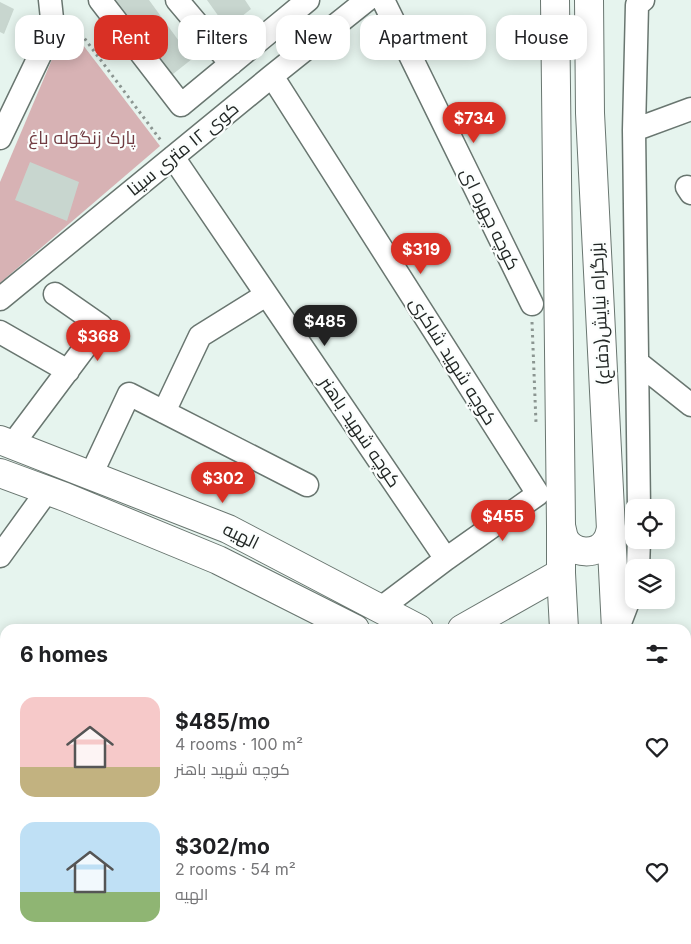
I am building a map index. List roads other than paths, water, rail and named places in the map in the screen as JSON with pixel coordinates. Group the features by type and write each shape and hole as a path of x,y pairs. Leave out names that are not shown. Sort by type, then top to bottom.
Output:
{"main road":[{"path":"555,0 561,573 564,624"},
{"name":"بزرگراه نیایش(دفاع)","path":"589,0 590,112 617,624"},
{"name":"الهیه","path":"6,442 228,529 410,624"},
{"name":"الهیه","path":"0,473 218,560 345,624"},
{"path":"561,526 564,539 573,548 585,552 598,549 607,541 611,529"},
{"path":"471,624 561,573"}],"street":[{"path":"0,138 53,28 50,0"},
{"path":"100,0 181,105 231,64 296,4"},
{"path":"177,0 231,64"},
{"name":"کوی ۱۲ متری سینا","path":"0,299 367,0"},
{"name":"کوچه چهره ای","path":"383,0 532,304"},
{"path":"639,2 634,130 639,499"},
{"name":"کوچه شهید شاکری","path":"272,76 538,494 446,559"},
{"path":"634,130 691,109"},
{"name":"کوچه شهید باهنر","path":"173,157 446,559"},
{"path":"6,442 68,371 101,326 55,294"},
{"path":"164,412 200,336 266,294"},
{"path":"0,332 68,371"},
{"path":"637,362 691,405"},
{"path":"91,475 129,394 307,485"},
{"path":"0,556 47,491"},
{"path":"381,608 446,559"},
{"path":"619,624 625,609"}],"park label":[{"name":"پارک زنگوله باغ","path":"82,138"}]}
